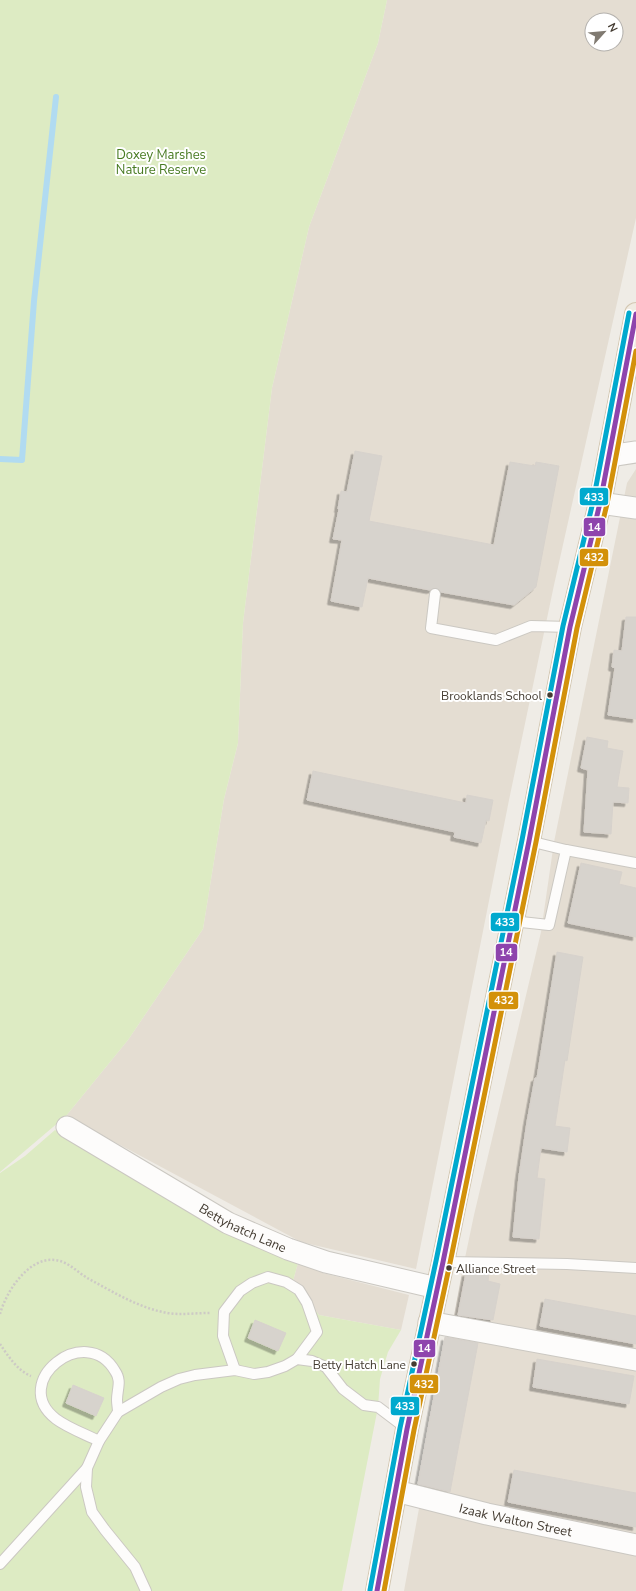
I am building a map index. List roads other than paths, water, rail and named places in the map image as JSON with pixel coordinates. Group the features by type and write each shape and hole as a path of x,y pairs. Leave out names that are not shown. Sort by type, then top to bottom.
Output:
{"main road":[{"path":"377,1591 407,1428 443,1262 529,841 570,627 600,503 636,314"}],"street":[{"path":"608,456 636,452"},
{"path":"600,503 636,508"},
{"name":"Bettyhatch Lane","path":"67,1127 228,1223 248,1232 288,1249 326,1262 437,1288"},
{"path":"429,1322 636,1360"},
{"name":"Izaak Walton Street","path":"396,1491 486,1514 636,1545"}],"lane":[{"path":"435,594 430,628 496,640 531,626 570,627"},
{"path":"529,841 566,850 636,863"},
{"path":"512,921 549,925 566,850"},
{"path":"443,1262 567,1264 636,1268"},
{"path":"0,1564 86,1468 99,1441 118,1412 160,1387 179,1379 195,1375 235,1370 254,1374 268,1372 285,1366 297,1359 317,1332 307,1303 298,1290 286,1282 268,1278 252,1283 240,1291 224,1312 223,1336 235,1370"},
{"path":"99,1441 55,1418 46,1407 42,1398 42,1378 66,1356 76,1353 91,1352 101,1356 109,1362 116,1371 119,1381 117,1400 118,1412"},
{"path":"297,1359 312,1361 326,1367 343,1389 364,1405 378,1407 407,1428"},
{"path":"86,1468 86,1487 92,1512 135,1567 146,1591"}],"waterway":[{"path":"0,459 22,460 34,301 56,97"}],"place":[{"name":"Brooklands School","path":"550,695"},
{"name":"Alliance Street","path":"449,1268"},
{"name":"Betty Hatch Lane","path":"414,1364"}],"park label":[{"name":"Doxey Marshes Nature Reserve","path":"161,162"}]}
